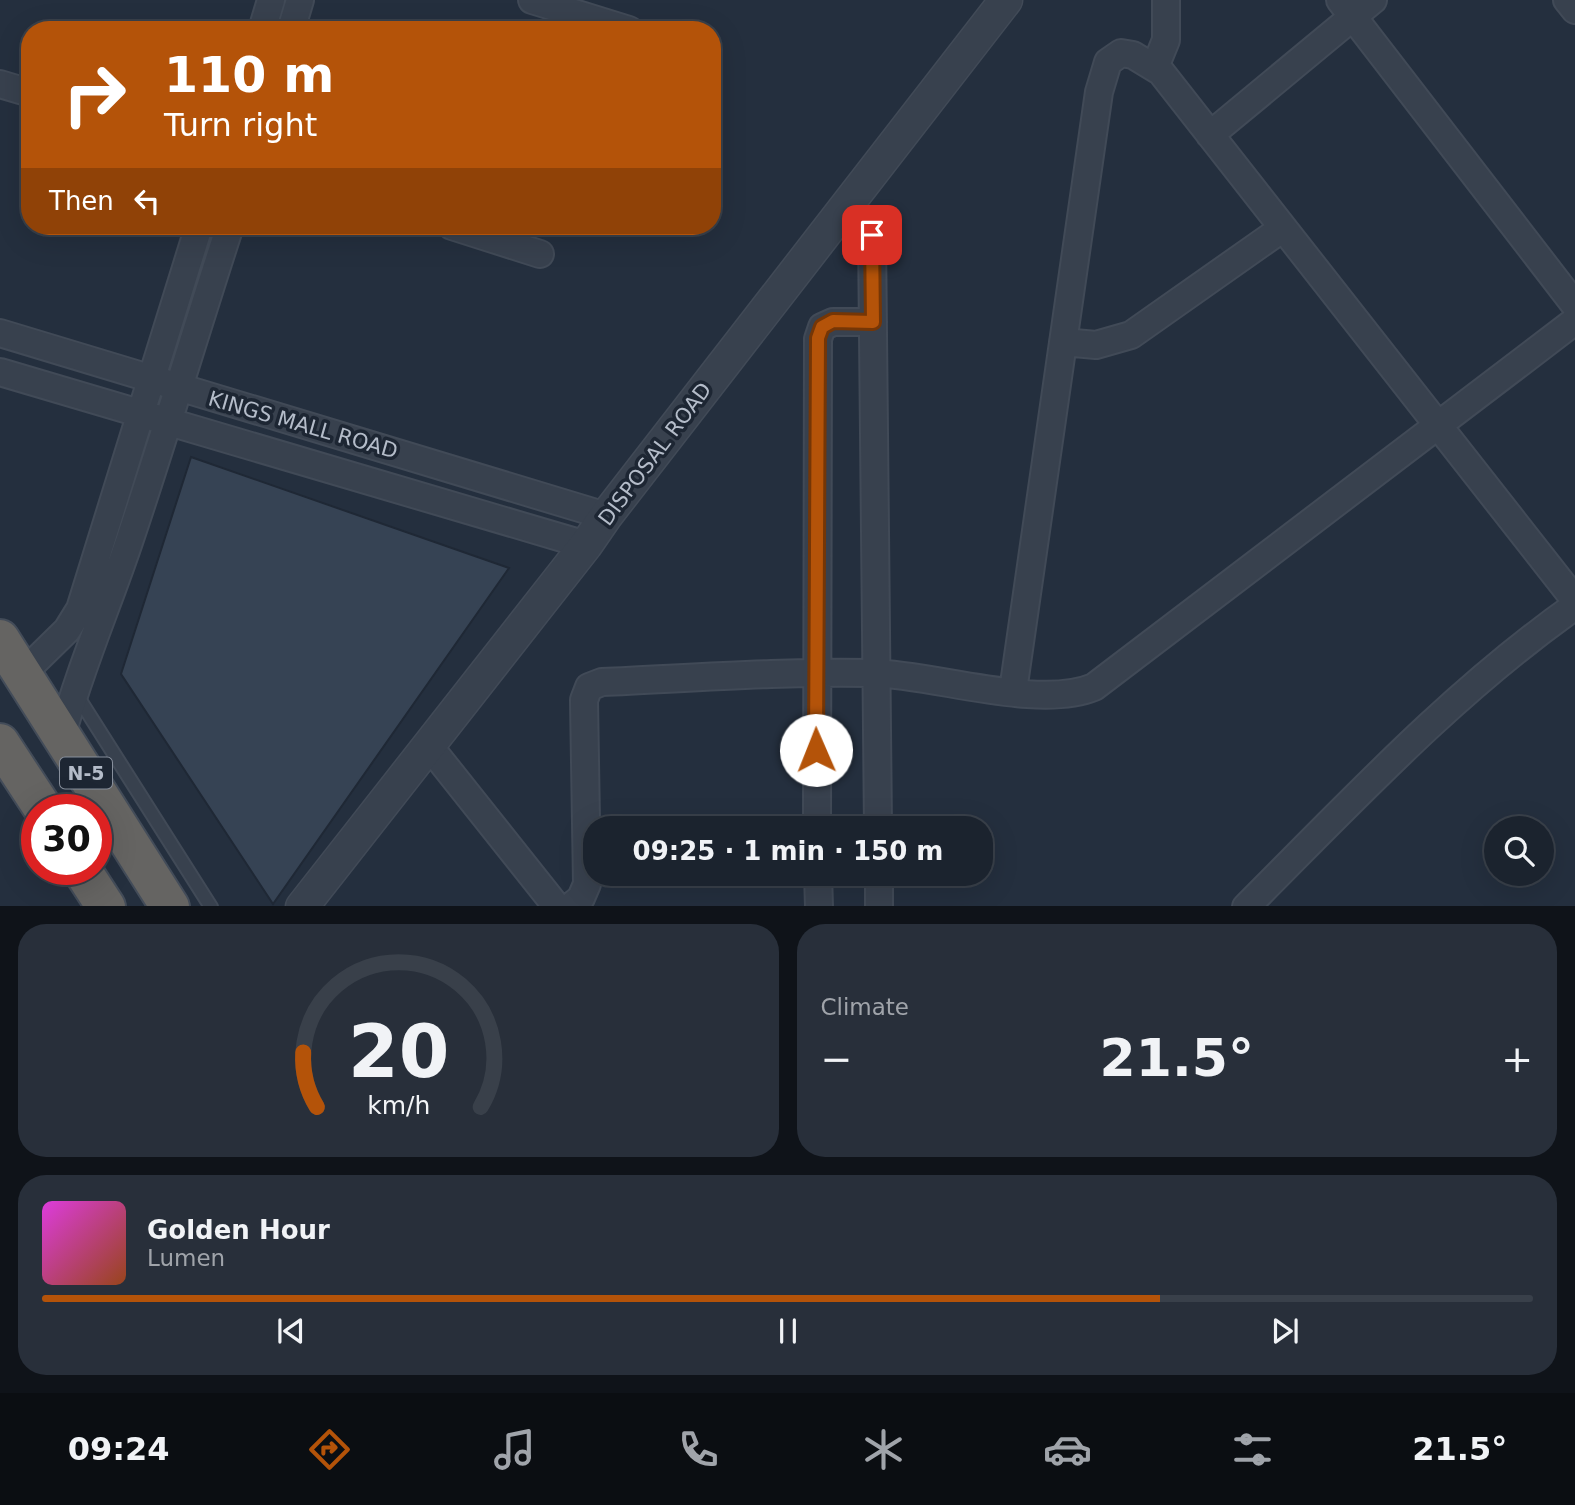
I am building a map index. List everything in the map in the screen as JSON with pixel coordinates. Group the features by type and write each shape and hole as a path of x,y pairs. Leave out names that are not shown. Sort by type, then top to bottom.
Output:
{"highway":[{"name":"N-5","path":"0,639 170,906"},
{"name":"N-5","path":"0,743 33,794"},
{"path":"92,885 106,906"}],"street":[{"path":"265,21 271,0"},
{"path":"293,21 300,0"},
{"path":"532,0 600,21"},
{"name":"DISPOSAL ROAD","path":"302,906 586,545 1006,0"},
{"path":"1155,67 1166,40 1166,0"},
{"path":"1210,135 1346,8 1373,0"},
{"path":"1567,0 1575,10"},
{"path":"1346,8 1575,305"},
{"path":"1013,691 1100,83 1108,62 1121,53 1133,55 1155,67 1575,600"},
{"path":"0,84 21,90"},
{"path":"1063,342 1096,345 1131,335 1283,228"},
{"path":"23,673 67,630 80,609 196,235"},
{"path":"62,735 74,690 104,615 170,421 227,235"},
{"path":"480,235 540,254"},
{"path":"872,235 878,816"},
{"path":"817,816 815,673 818,338 822,327 833,321 873,322"},
{"path":"570,906 581,898 587,884 584,700 589,688 602,682 815,673 876,673 1068,696 1094,687 1575,321"},
{"name":"KINGS MALL ROAD","path":"0,333 606,516"},
{"path":"0,372 586,545"},
{"path":"1246,906 1489,672 1575,606"},
{"path":"429,746 558,906"},
{"path":"818,886 818,906"},
{"path":"879,886 879,906"}],"lane":[{"path":"74,690 211,906"}],"building":[{"path":"191,457 509,568 273,904 121,674"}],"route":[{"path":"816,750 818,338 822,327 833,321 873,322 872,235"}]}
